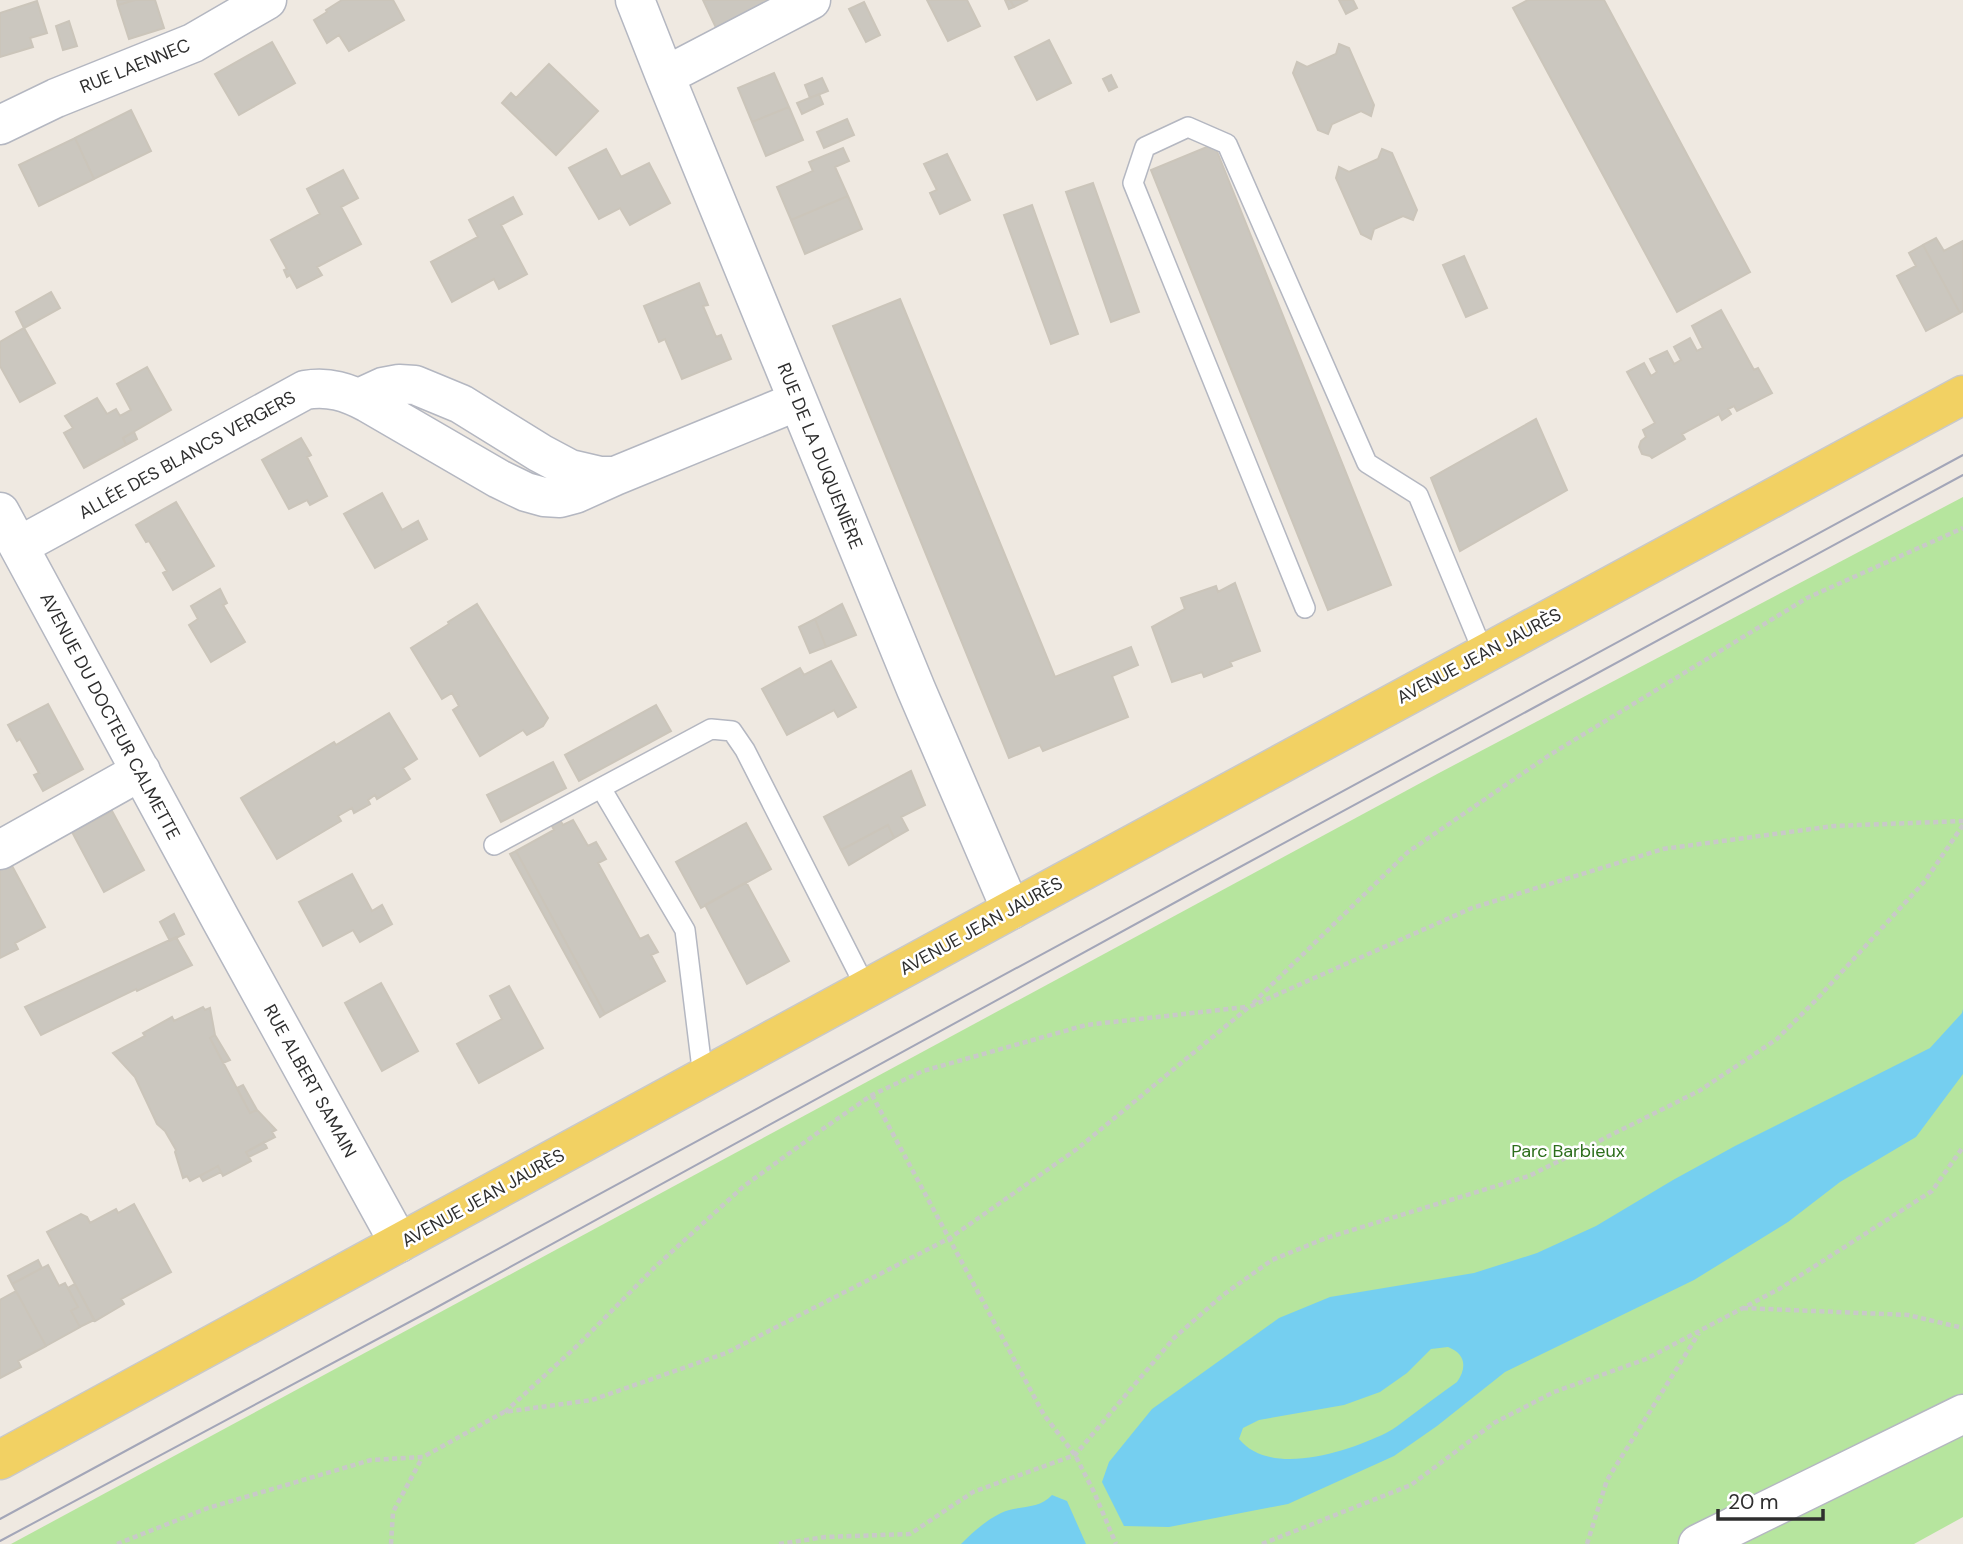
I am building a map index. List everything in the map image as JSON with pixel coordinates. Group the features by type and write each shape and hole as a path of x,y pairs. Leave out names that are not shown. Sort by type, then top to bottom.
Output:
{"main road":[{"name":"AVENUE JEAN JAURÈS","path":"0,1461 866,988 1963,395"}],"street":[{"name":"RUE LAENNEC","path":"0,125 56,98 193,44 267,0"},
{"name":"RUE DE LA DUQUENIÈRE","path":"635,0 916,689 1010,910"},
{"path":"665,76 811,0"},
{"name":"ALLÉE DES BLANCS VERGERS","path":"19,547 306,390 332,389 359,398 499,479 526,492 560,498 798,401"},
{"name":"AVENUE DU DOCTEUR CALMETTE","path":"0,512 220,920"},
{"path":"0,850 141,771"},
{"name":"RUE ALBERT SAMAIN","path":"220,920 399,1243"},
{"path":"1698,1544 1963,1414"}],"lane":[{"path":"1306,607 1133,183 1145,147 1188,127 1227,144 1367,463 1418,495 1484,654"},
{"path":"494,845 711,729 732,731 745,750 866,988"},
{"path":"601,788 685,930 703,1077"}],"path":[{"path":"504,1412 592,1400 726,1353 950,1238 1077,1149 1249,1007 1408,852 1548,755 1807,598 1963,528"},
{"path":"117,1544 208,1508 371,1460 423,1457 504,1412 744,1186 872,1095 923,1071 1086,1025 1249,1007 1472,908 1663,849 1834,826 1963,823"},
{"path":"779,1544 825,1537 910,1534 973,1492 1075,1455 1174,1338 1223,1295 1272,1261 1326,1238 1530,1176 1699,1091 1777,1039 1816,1000 1925,881 1963,823"},
{"path":"872,1095 1044,1415 1075,1455 1116,1544"},
{"path":"1262,1544 1411,1485 1494,1423 1554,1392 1646,1359 1779,1289 1932,1191 1963,1147"},
{"path":"1742,1308 1908,1315 1963,1328"},
{"path":"1587,1544 1607,1480 1700,1331"},
{"path":"391,1544 393,1512 423,1457"}],"green space":[{"name":"Parc Barbieux","path":"1963,497 1963,1517 1914,1544 11,1544 1439,773"}],"water":[{"path":"1963,1009 1963,1074 1916,1137 1840,1182 1788,1222 1694,1280 1505,1372 1394,1456 1288,1504 1169,1527 1124,1526 1102,1482 1109,1462 1152,1409 1279,1318 1330,1297 1474,1273 1537,1253 1596,1226 1735,1146 1930,1048","holes":["1448,1347 1454,1350 1463,1362 1457,1382 1395,1428 1370,1440 1332,1453 1290,1459 1270,1457 1253,1451 1239,1439 1243,1428 1259,1420 1344,1405 1380,1392 1407,1373 1431,1349"]},
{"path":"1052,1495 1067,1501 1086,1544 961,1544 979,1527 1001,1513 1041,1503"}],"building":[{"path":"117,0 135,0 118,5"},
{"path":"135,0 155,0 164,28 129,39 118,5"},
{"path":"342,0 393,0 404,20 349,51 339,35 327,43 314,20"},
{"path":"703,0 775,0 717,30"},
{"path":"927,0 967,0 980,26 948,41"},
{"path":"1005,0 1010,0 1014,7 1009,9"},
{"path":"1010,0 1028,0 1014,7"},
{"path":"1339,0 1353,0 1357,8 1346,14"},
{"path":"1528,0 1604,0 1750,272 1677,312 1513,8"},
{"path":"37,1 47,33 30,38 33,47 0,57 0,13"},
{"path":"864,2 880,35 866,42 849,9"},
{"path":"69,21 77,46 63,50 56,26"},
{"path":"1049,40 1071,83 1037,100 1015,57"},
{"path":"272,42 295,83 239,115 215,74"},
{"path":"1339,44 1349,48 1374,105 1371,116 1361,111 1332,124 1328,134 1318,130 1293,73 1297,62 1307,67 1336,54"},
{"path":"549,64 598,111 556,155 502,103 511,93 516,98"},
{"path":"774,73 789,107 752,122 738,88"},
{"path":"1111,75 1117,87 1109,91 1103,79"},
{"path":"822,78 828,91 810,98 805,85"},
{"path":"819,94 823,104 802,114 797,103"},
{"path":"789,107 803,140 766,156 752,122"},
{"path":"131,110 151,151 94,179 75,138"},
{"path":"847,119 854,135 824,148 817,132"},
{"path":"75,138 94,179 39,206 19,165"},
{"path":"1214,144 1391,585 1328,610 1151,170"},
{"path":"843,148 849,161 835,167 848,196 791,220 777,187 813,171 809,162"},
{"path":"606,149 621,177 649,163 670,203 630,225 620,208 599,219 569,168"},
{"path":"1382,149 1392,153 1417,210 1413,220 1403,216 1374,229 1371,239 1361,234 1336,178 1339,167 1349,172 1378,159"},
{"path":"947,154 970,200 940,214 930,193 937,190 924,164"},
{"path":"343,170 358,198 341,207 361,244 317,267 322,275 297,288 290,275 287,277 284,270 287,269 271,240 320,214 307,189"},
{"path":"1093,183 1139,312 1111,322 1066,192"},
{"path":"848,196 862,229 805,254 791,220"},
{"path":"513,197 522,214 501,225 527,274 499,289 494,279 452,302 431,262 478,237 469,220"},
{"path":"1032,205 1078,334 1051,344 1004,215"},
{"path":"1936,238 1944,251 1963,241 1963,311 1960,313 1923,245"},
{"path":"1923,245 1960,313 1926,331 1897,276 1916,266 1909,253"},
{"path":"1464,256 1487,308 1466,317 1443,265"},
{"path":"699,283 708,305 703,306 716,337 721,335 731,359 682,379 665,339 659,342 644,306"},
{"path":"51,292 60,308 24,328 16,312"},
{"path":"900,299 1055,677 1131,647 1138,665 1112,676 1128,717 1043,751 1040,745 1009,758 833,326"},
{"path":"1721,310 1754,370 1758,368 1772,393 1737,411 1734,406 1728,409 1731,414 1722,420 1719,414 1682,434 1685,439 1652,458 1642,454 1639,447 1646,437 1643,430 1655,423 1627,372 1644,363 1651,376 1657,372 1650,359 1667,351 1674,364 1681,360 1674,347 1690,338 1697,351 1703,348 1692,326"},
{"path":"24,328 55,383 20,402 0,366 0,342"},
{"path":"147,367 171,410 123,438 126,445 84,468 64,433 73,428 65,416 97,398 107,414 116,409 120,416 131,410 117,384"},
{"path":"1536,419 1567,490 1460,551 1431,478"},
{"path":"134,432 137,439 126,445 123,438"},
{"path":"301,438 311,455 307,457 327,496 310,505 307,500 289,509 262,460"},
{"path":"382,493 402,530 418,521 427,539 375,568 344,514"},
{"path":"176,502 214,566 173,590 163,573 167,571 136,525"},
{"path":"1235,583 1260,651 1230,662 1232,666 1204,677 1202,672 1172,682 1152,627 1185,609 1181,598 1216,586 1218,592"},
{"path":"220,589 227,603 223,605 245,642 211,662 189,625 198,619 191,606"},
{"path":"477,604 548,718 543,726 527,735 523,730 480,756 453,710 459,706 452,693 442,699 411,648"},
{"path":"842,604 856,635 826,647 815,619"},
{"path":"815,619 826,647 810,653 799,627"},
{"path":"831,661 856,707 838,717 834,710 787,735 762,689 800,668 804,675"},
{"path":"48,704 83,769 43,791 34,775 39,773 20,739 17,741 8,725"},
{"path":"656,705 671,731 579,781 565,755"},
{"path":"389,713 417,759 403,768 410,779 377,799 375,795 368,800 370,804 354,813 352,808 338,816 341,821 277,859 241,798 334,742 336,745"},
{"path":"553,762 566,788 501,822 487,795"},
{"path":"911,771 925,805 901,817 908,830 894,838 888,825 841,850 824,817"},
{"path":"112,811 144,870 104,892 72,832"},
{"path":"560,820 563,825 573,820 588,846 596,842 606,859 598,863 640,939 648,935 658,952 651,955 665,981 605,1014 516,851 554,830 551,824"},
{"path":"746,823 771,869 701,908 676,862"},
{"path":"888,825 894,838 849,865 841,850"},
{"path":"516,851 605,1014 600,1017 510,854"},
{"path":"11,864 45,927 15,943 18,949 0,958 0,869"},
{"path":"352,874 372,911 382,905 392,924 360,942 353,930 323,946 299,902"},
{"path":"746,882 789,961 747,984 705,905"},
{"path":"174,914 184,934 170,941 160,922"},
{"path":"176,937 192,965 41,1035 25,1007"},
{"path":"381,983 418,1051 382,1071 345,1003"},
{"path":"509,986 543,1048 479,1083 457,1044 502,1019 490,996"},
{"path":"203,1007 205,1010 210,1008 215,1035 210,1038 250,1113 257,1110 276,1130 272,1132 275,1137 246,1152 251,1161 223,1176 218,1166 190,1181 187,1176 183,1178 176,1150 165,1131 157,1124 135,1077 113,1053 145,1036 143,1033 172,1017 174,1021"},
{"path":"215,1035 230,1060 223,1063 210,1038"},
{"path":"243,1085 257,1110 250,1113 237,1088"},
{"path":"264,1142 267,1148 249,1157 246,1152"},
{"path":"218,1166 221,1172 203,1181 200,1176"},
{"path":"134,1204 171,1272 121,1299 124,1304 95,1321 47,1232 81,1214 87,1217 90,1223 116,1209 118,1213"},
{"path":"38,1260 42,1268 12,1284 8,1276"},
{"path":"48,1265 59,1286 65,1283 78,1307 71,1311 80,1327 46,1346 12,1284"},
{"path":"75,1284 94,1320 80,1327 71,1311 78,1307 68,1288"},
{"path":"16,1291 46,1346 18,1361 21,1367 0,1378 0,1300"}],"tram line":[{"path":"0,1519 1963,455"},
{"path":"0,1541 430,1311 1963,475"}]}
